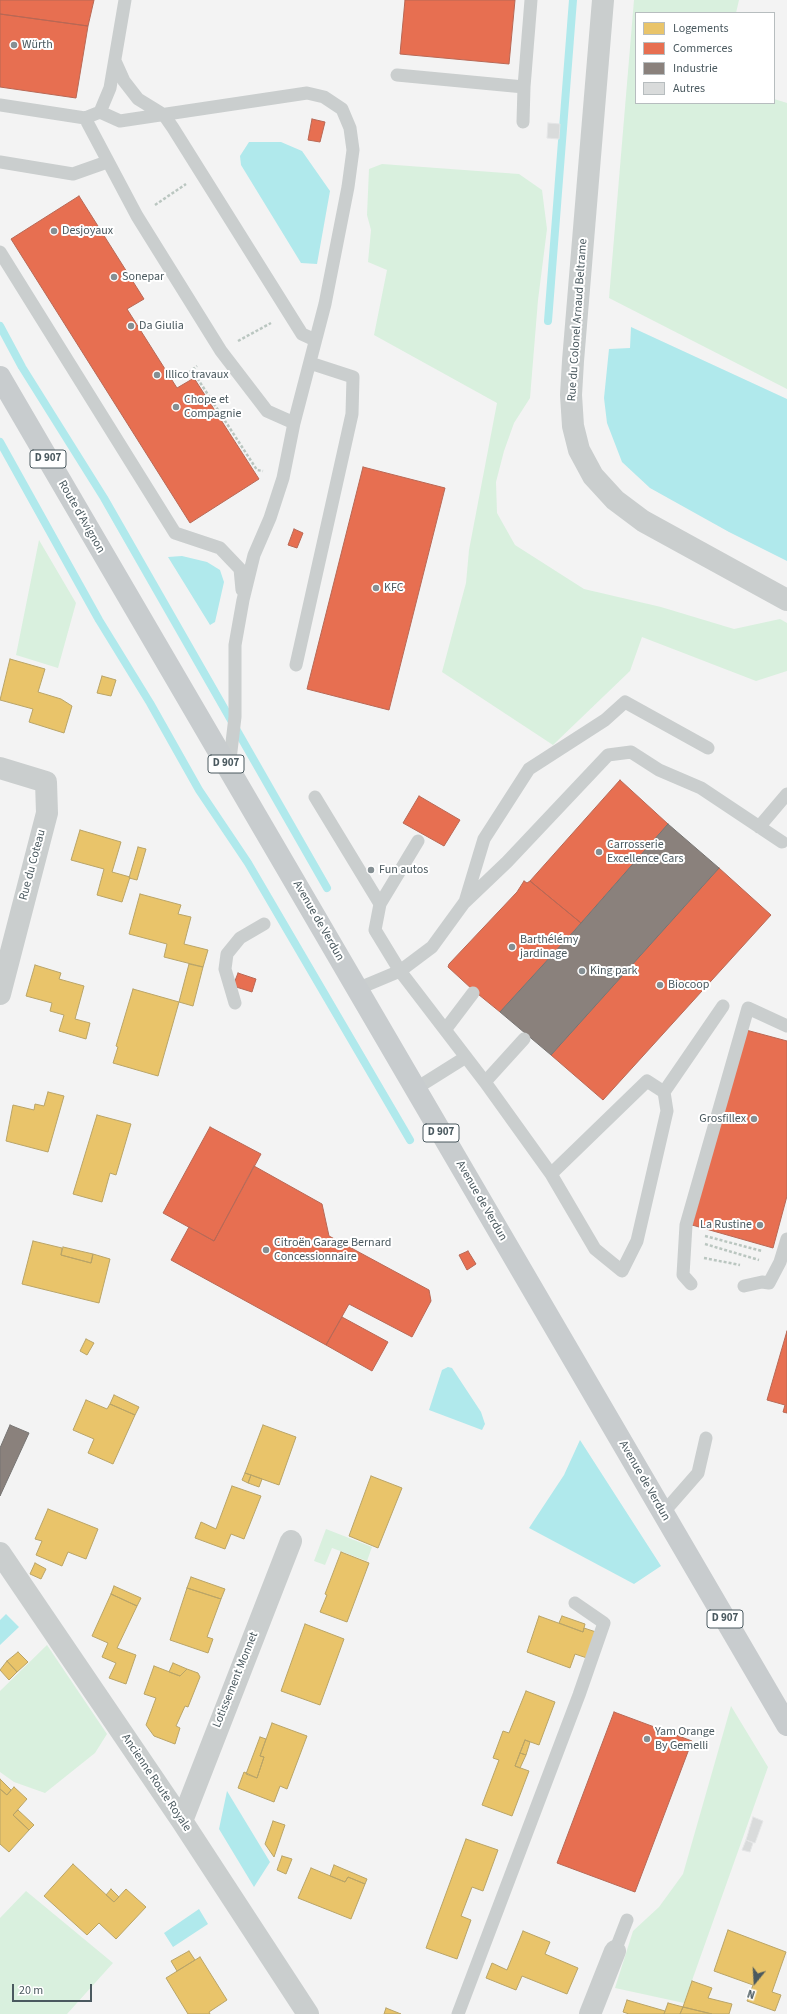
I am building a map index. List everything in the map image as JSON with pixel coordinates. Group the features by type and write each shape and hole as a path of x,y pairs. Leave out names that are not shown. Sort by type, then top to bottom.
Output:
{"main road":[{"name":"Route d'Avignon","path":"0,378 138,614"},
{"name":"Avenue de Verdun","path":"138,614 787,1725"}],"street":[{"name":"Rue du Colonel Arnaud Beltrame","path":"603,0 572,368 571,395 573,426 579,450 593,476 615,500 643,520 787,600"},
{"name":"Rue du Coteau","path":"0,768 46,782 47,813 0,994"},
{"name":"Lotissement Monnet","path":"182,1820 291,1541"},
{"name":"Ancienne Route Royale","path":"0,1553 182,1820 308,2014"},
{"path":"590,2014 615,1951"}],"lane":[{"path":"0,105 85,118 100,112 110,88 125,0"},
{"path":"523,122 524,87 531,0"},
{"path":"114,61 124,81 138,99 164,115 302,334 315,340"},
{"path":"397,75 524,87"},
{"path":"100,112 120,121 307,93 324,97 342,110 350,128 353,150 339,237 282,478 270,518 254,555 243,600 235,644 235,717 229,770"},
{"path":"85,118 107,162 173,275 221,351 266,411 294,423"},
{"path":"0,162 73,174 107,162"},
{"path":"0,252 175,533 220,548 240,569 243,600"},
{"path":"296,665 352,414 353,377 310,363"},
{"path":"464,903 484,839 529,769 606,720 625,702 708,748"},
{"path":"357,989 400,971 432,947 464,903 506,862 608,755 630,752 659,770 701,788 782,842"},
{"path":"759,827 787,794"},
{"path":"315,797 380,904"},
{"path":"418,841 380,904 374,930 400,971 485,1082 551,1174 595,1249 622,1271 638,1241 667,1111 664,1092 723,1006"},
{"path":"234,1003 224,969 227,954 240,938 264,924"},
{"path":"445,1030 473,993"},
{"path":"691,1284 683,1275 686,1225 748,1008 787,1026"},
{"path":"485,1082 524,1039"},
{"path":"415,1089 466,1057"},
{"path":"551,1174 647,1081 664,1092"},
{"path":"744,1286 762,1282 769,1283 780,1262 787,1239"},
{"path":"663,1513 698,1473 706,1438"},
{"path":"458,2014 577,1703 604,1623 575,1603"},
{"path":"615,1951 627,1920"}],"path":[{"path":"149,208 192,181"},
{"path":"235,343 276,320"},
{"path":"181,379 197,366"},
{"path":"192,370 257,470 270,473"},
{"path":"700,1235 770,1253"},
{"path":"698,1242 767,1262"},
{"path":"700,1257 747,1267"}],"green space":[{"path":"634,0 739,0 736,12 635,12 635,104 775,104 775,99 787,103 787,389 609,298"},
{"path":"382,164 519,174 542,190 547,229 538,300 530,398 514,423 504,451 496,482 497,513 515,545 584,589 661,607 734,629 780,619 787,623 787,671 756,681 642,637 630,671 553,745 442,672 466,583 469,550 497,403 374,335 387,270 368,262 371,230 367,215 369,169"},
{"path":"39,540 76,603 58,668 16,655"},
{"path":"326,1529 372,1547 367,1561 332,1548 325,1565 314,1561"},
{"path":"47,1645 107,1734 95,1753 45,1793 14,1782 0,1772 0,1691"},
{"path":"731,1706 768,1767 684,2003 615,1988 633,1931 659,1907 683,1874"},
{"path":"26,1891 113,1963 67,2014 0,2014 0,1918"}],"water":[{"path":"249,142 281,142 302,151 330,191 317,264 301,263 241,165 240,156"},
{"path":"631,327 787,399 787,561 729,532 650,488 622,462 607,423 604,398 609,349 630,348"},
{"path":"182,556 207,562 220,570 224,582 215,622 210,625 168,557"},
{"path":"448,1367 452,1368 481,1412 485,1424 482,1430 429,1410 442,1370"},
{"path":"580,1440 661,1566 634,1584 529,1528 564,1475"},
{"path":"6,1614 19,1627 0,1645 0,1620"},
{"path":"227,1791 270,1862 254,1887 219,1829"},
{"path":"199,1909 208,1924 173,1947 164,1933"}],"building: Logements":[{"path":"10,659 45,669 38,692 61,699 72,706 64,733 29,722 33,709 0,700"},
{"path":"102,676 116,680 111,696 97,693"},
{"path":"80,830 121,842 112,872 130,877 122,902 97,895 104,869 71,860"},
{"path":"138,847 146,849 137,880 129,878"},
{"path":"140,894 181,905 178,914 191,917 184,944 208,950 203,967 164,957 167,944 129,934"},
{"path":"189,964 203,967 193,1006 179,1002"},
{"path":"35,965 61,973 59,979 84,986 75,1019 90,1023 86,1039 59,1031 64,1015 50,1011 52,1003 26,996"},
{"path":"133,989 179,1002 158,1076 113,1063 118,1047 116,1046"},
{"path":"48,1092 64,1096 48,1152 6,1141 13,1105 34,1110 35,1104 44,1106"},
{"path":"97,1115 131,1124 116,1175 110,1173 102,1202 73,1194"},
{"path":"33,1241 62,1248 61,1255 91,1263 93,1254 110,1259 99,1303 22,1284"},
{"path":"63,1247 93,1254 91,1263 61,1255"},
{"path":"86,1339 94,1343 87,1355 80,1351"},
{"path":"114,1395 139,1407 135,1415 110,1404"},
{"path":"86,1400 107,1409 110,1404 135,1415 113,1464 88,1453 94,1439 73,1430"},
{"path":"263,1425 296,1437 279,1485 245,1473"},
{"path":"245,1473 251,1475 248,1483 242,1480"},
{"path":"251,1475 262,1479 259,1487 248,1483"},
{"path":"371,1476 402,1488 378,1548 349,1536"},
{"path":"232,1486 261,1496 244,1539 231,1534 225,1549 195,1538 201,1522 216,1529"},
{"path":"48,1509 98,1529 86,1559 68,1552 62,1566 36,1555 42,1541 35,1539"},
{"path":"341,1552 369,1563 347,1622 320,1612 327,1595 325,1594"},
{"path":"35,1563 46,1569 41,1579 30,1574"},
{"path":"191,1577 225,1589 221,1599 187,1588"},
{"path":"114,1586 141,1598 137,1606 111,1594"},
{"path":"187,1588 221,1599 207,1637 213,1639 208,1653 170,1640"},
{"path":"111,1594 137,1606 117,1648 136,1655 126,1684 109,1678 116,1663 102,1657 108,1643 92,1636"},
{"path":"539,1616 583,1632 584,1628 596,1632 587,1658 575,1654 570,1668 527,1652"},
{"path":"562,1616 585,1624 583,1632 559,1623"},
{"path":"305,1624 344,1639 320,1705 281,1691"},
{"path":"18,1652 28,1662 17,1672 7,1661"},
{"path":"7,1661 17,1672 9,1680 0,1670"},
{"path":"173,1663 187,1669 180,1676 169,1672"},
{"path":"154,1666 180,1676 187,1669 198,1673 200,1677 188,1707 185,1706 176,1726 180,1728 175,1744 154,1736 146,1725 156,1698 144,1694"},
{"path":"526,1691 555,1702 539,1745 525,1740 515,1766 529,1771 512,1816 482,1805 499,1760 493,1758 503,1731 509,1733"},
{"path":"272,1723 307,1736 287,1789 280,1786 274,1802 238,1788 244,1772 257,1778 264,1757 260,1756"},
{"path":"260,1737 266,1739 260,1756 264,1757 257,1778 246,1774"},
{"path":"525,1740 530,1742 526,1755 520,1753"},
{"path":"520,1753 526,1755 520,1768 515,1766"},
{"path":"0,1779 11,1790 7,1795 0,1789"},
{"path":"14,1787 27,1799 13,1815 29,1830 9,1852 0,1844 0,1789 7,1795"},
{"path":"18,1810 34,1825 29,1830 13,1815"},
{"path":"273,1821 285,1825 274,1857 265,1844"},
{"path":"466,1839 498,1850 483,1891 472,1887 461,1916 471,1920 457,1959 426,1948"},
{"path":"282,1856 292,1859 286,1874 277,1870"},
{"path":"73,1864 114,1902 126,1889 146,1907 116,1939 99,1923 87,1935 44,1896"},
{"path":"334,1865 367,1879 365,1884 348,1877 345,1882 330,1876"},
{"path":"311,1868 345,1882 348,1877 365,1884 351,1919 298,1898"},
{"path":"111,1889 119,1897 114,1902 106,1895"},
{"path":"728,1930 786,1952 772,1992 781,1995 775,2011 747,2001 753,1985 714,1971"},
{"path":"523,1931 550,1942 545,1954 578,1968 567,1994 522,1976 516,1990 486,1978 492,1963 507,1970"},
{"path":"189,1951 195,1960 177,1971 171,1961"},
{"path":"200,1957 227,2000 209,2012 210,2014 188,2014 166,1978"},
{"path":"692,1981 712,1988 708,1998 732,2004 729,2014 712,2014 683,2007"},
{"path":"627,2000 665,2011 664,2014 629,2014 623,2012"},
{"path":"668,2003 683,2007 680,2014 664,2014"},
{"path":"683,2007 712,2014 680,2014"},
{"path":"386,2008 401,2014 384,2014"}],"building: Commerces":[{"path":"0,0 94,0 88,26 0,14"},
{"path":"405,0 515,0 509,64 400,54"},
{"path":"0,14 88,26 76,98 0,87"},
{"path":"312,119 325,122 320,142 308,140"},
{"path":"79,196 144,299 127,309 177,388 194,378 259,479 190,523 11,239"},
{"name":"KFC","path":"363,467 445,488 389,710 307,689"},
{"path":"294,529 303,533 297,548 288,545"},
{"name":"Carrosserie Excellence Cars","path":"620,780 668,824 581,923 530,881"},
{"path":"419,796 460,820 444,846 403,823"},
{"name":"Biocoop","path":"719,868 771,915 603,1100 551,1055"},
{"name":"Barthélémy jardinage","path":"524,881 527,883 530,881 581,923 500,1012 448,967 449,964 517,892"},
{"path":"238,973 256,979 252,992 233,986"},
{"name":"Grosfillex","path":"746,1030 787,1041 787,1196 773,1248 692,1225"},
{"path":"210,1127 261,1154 214,1241 163,1213"},
{"name":"Citroën Garage Bernard Concessionnaire","path":"254,1166 322,1204 329,1236 429,1290 431,1301 412,1337 349,1304 326,1345 171,1260 189,1227 214,1241"},
{"path":"468,1251 476,1264 467,1270 459,1255"},
{"path":"342,1317 388,1342 372,1371 326,1345"},
{"path":"787,1331 787,1413 783,1412 785,1405 767,1400"},
{"path":"614,1712 692,1741 635,1892 557,1863"}],"building: Industrie":[{"name":"King park","path":"668,824 719,868 551,1055 500,1012 575,930"},
{"path":"10,1425 29,1433 0,1496 0,1448"}],"building: Autres":[{"path":"548,123 560,124 559,139 547,138"},
{"path":"753,1817 763,1821 755,1843 746,1840"},
{"path":"746,1840 753,1843 750,1852 742,1850"}],"waterway":[{"path":"548,321 573,0"},
{"path":"0,326 22,367 104,498 327,888"},
{"path":"0,442 99,620 150,703 199,790 248,863 410,1140"}],"place":[{"name":"Würth","path":"14,45"},
{"name":"Desjoyaux","path":"54,231"},
{"name":"Sonepar","path":"114,277"},
{"name":"Da Giulia","path":"131,326"},
{"name":"Illico travaux","path":"157,375"},
{"name":"Chope et Compagnie","path":"176,407"},
{"name":"KFC","path":"376,588"},
{"name":"Carrosserie Excellence Cars","path":"599,852"},
{"name":"Fun autos","path":"371,870"},
{"name":"Barthélémy jardinage","path":"512,947"},
{"name":"King park","path":"582,971"},
{"name":"Biocoop","path":"660,985"},
{"name":"Grosfillex","path":"754,1119"},
{"name":"La Rustine","path":"760,1225"},
{"name":"Citroën Garage Bernard Concessionnaire","path":"266,1250"},
{"name":"Yam Orange By Gemelli","path":"647,1739"}]}
